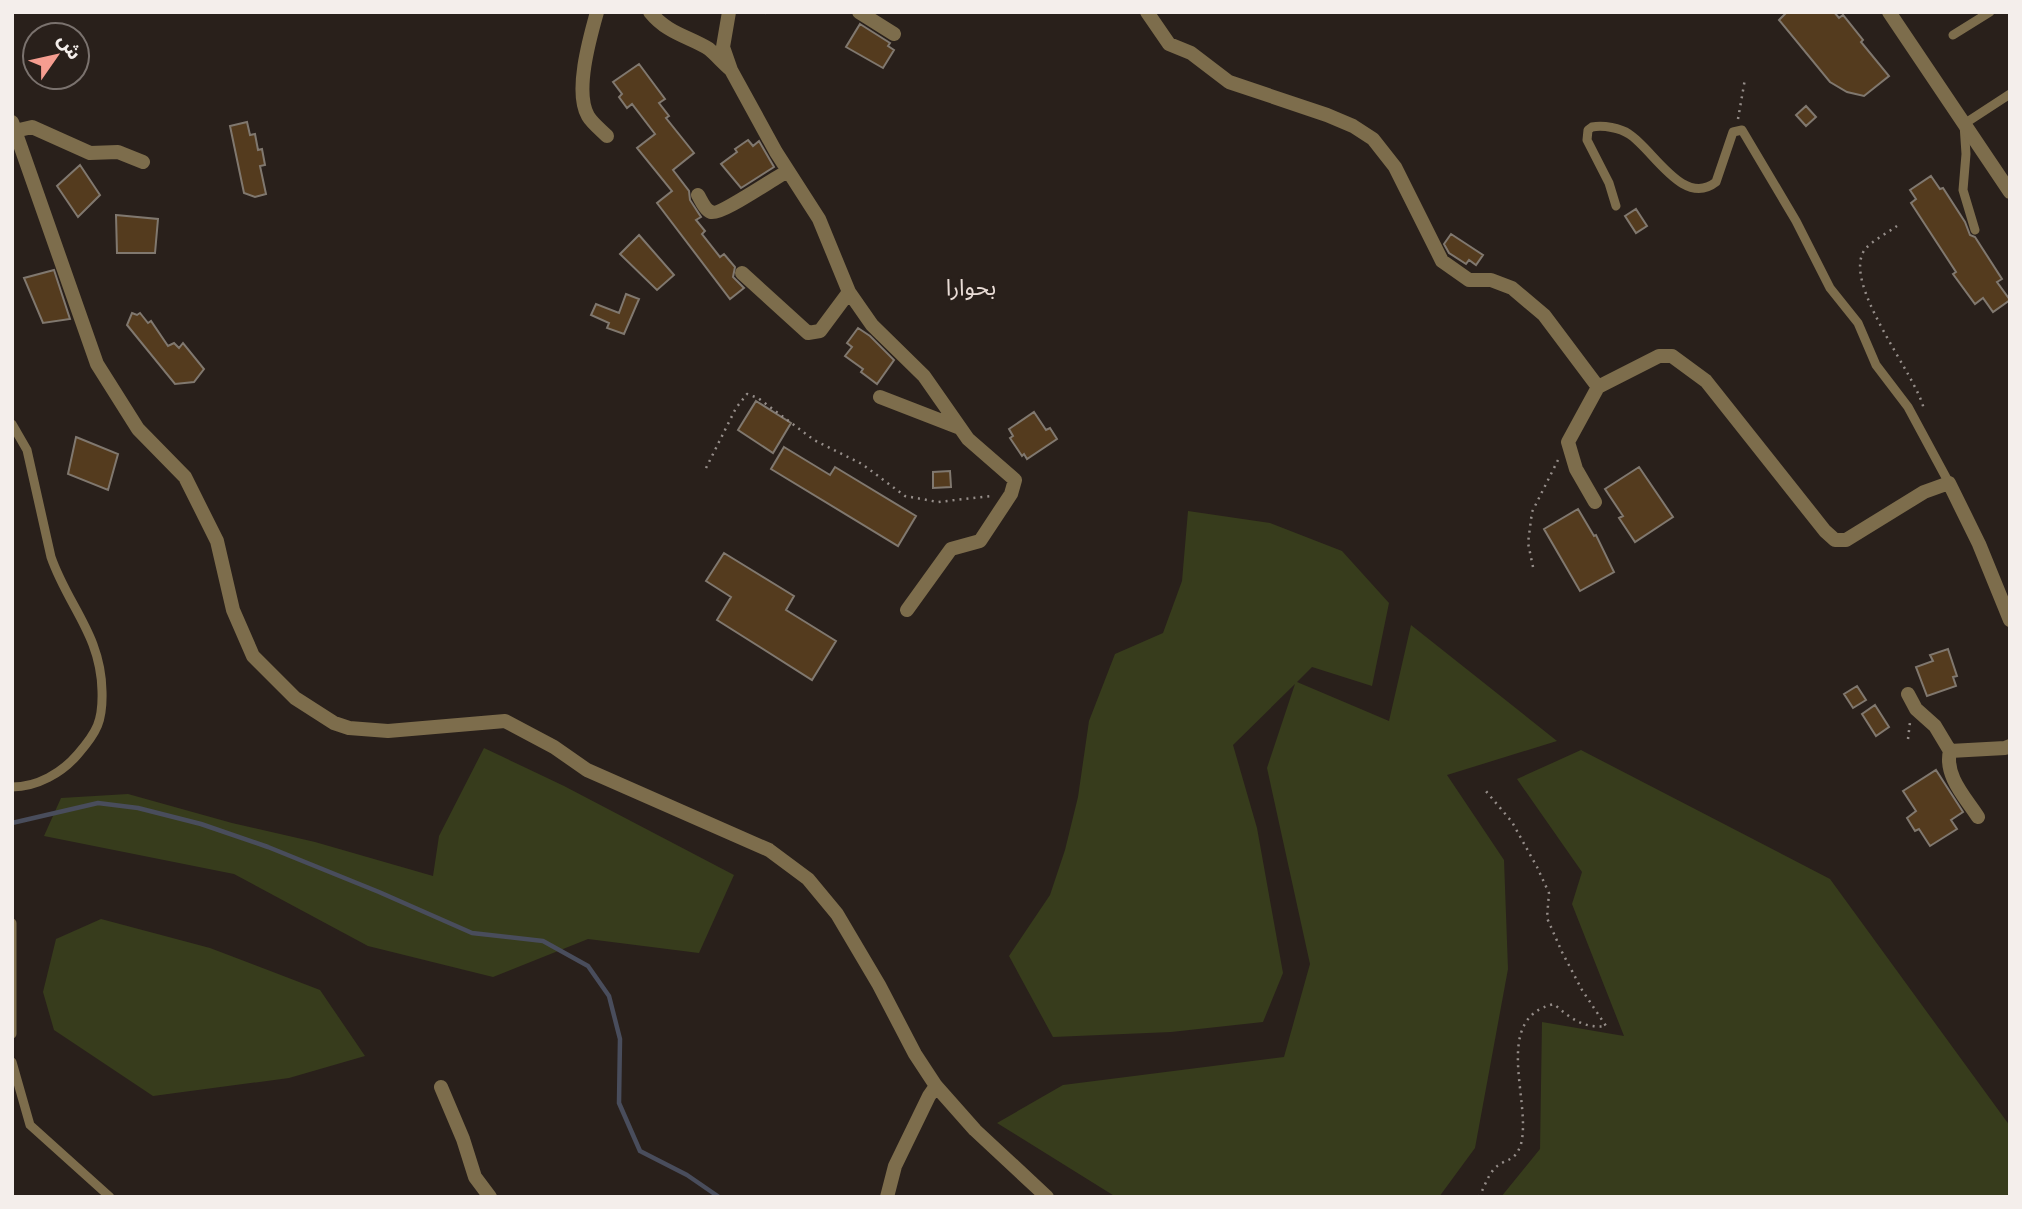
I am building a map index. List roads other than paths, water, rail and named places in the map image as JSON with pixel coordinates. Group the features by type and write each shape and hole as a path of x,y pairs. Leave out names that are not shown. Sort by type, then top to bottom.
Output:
{"street":[{"path":"597,12 585,52 583,98 588,116 607,136"},
{"path":"650,12 675,34 709,50 731,70"},
{"path":"729,12 723,47 731,70 788,171 819,219 849,292 872,325 924,376 968,439 1015,480 1011,494 980,541 951,549 907,610"},
{"path":"859,12 894,34"},
{"path":"1147,12 1169,44 1191,53 1229,82 1327,115 1353,126 1373,139 1395,167 1441,261 1469,280 1491,279 1512,288 1544,315 1598,387"},
{"path":"1889,12 2010,192"},
{"path":"142,162 118,152 90,153 32,127 14,127 97,365 138,429 185,477 217,541 233,610 253,656 295,698 341,725 361,730 388,731 505,720 554,747 587,770 769,849 808,879 837,914 874,975 915,1054 936,1086 975,1130 1047,1197"},
{"path":"698,195 708,211 724,211 767,181 788,171"},
{"path":"742,273 808,333 820,331 849,292"},
{"path":"1595,502 1576,469 1569,442 1598,387 1659,356 1672,356 1706,381 1766,459 1835,540 1846,540 1924,492 1949,483 1979,544 2008,613"},
{"path":"880,397 960,428"},
{"path":"1908,694 1916,709 1935,726 1950,751 1948,760 1953,780 1978,817"},
{"path":"1950,751 2010,746"},
{"path":"887,1197 895,1166 936,1086"},
{"path":"441,1087 463,1139 475,1177 490,1197"}],"lane":[{"path":"1952,35 1990,12"},
{"path":"1975,230 1963,190 1965,124 2010,94"},
{"path":"1616,206 1605,172 1587,140 1586,135 1592,127 1618,129 1631,135 1668,174 1679,182 1701,189 1716,182 1731,137 1737,130 1746,134 1796,221 1830,288 1858,323 1876,365 1908,407 1949,483"},
{"path":"12,424 27,450 57,574 92,639 102,669 102,715 88,742 68,766 24,787 12,787"},
{"path":"12,923 12,1034"},
{"path":"12,1062 30,1125 110,1197"}],"waterway":[{"path":"12,823 98,803 138,808 201,824 268,847 472,933 543,941 588,966 609,996 620,1039 619,1103 640,1151 687,1175 719,1197"}],"district":[{"name":"بحوارا","path":"971,287"}]}
